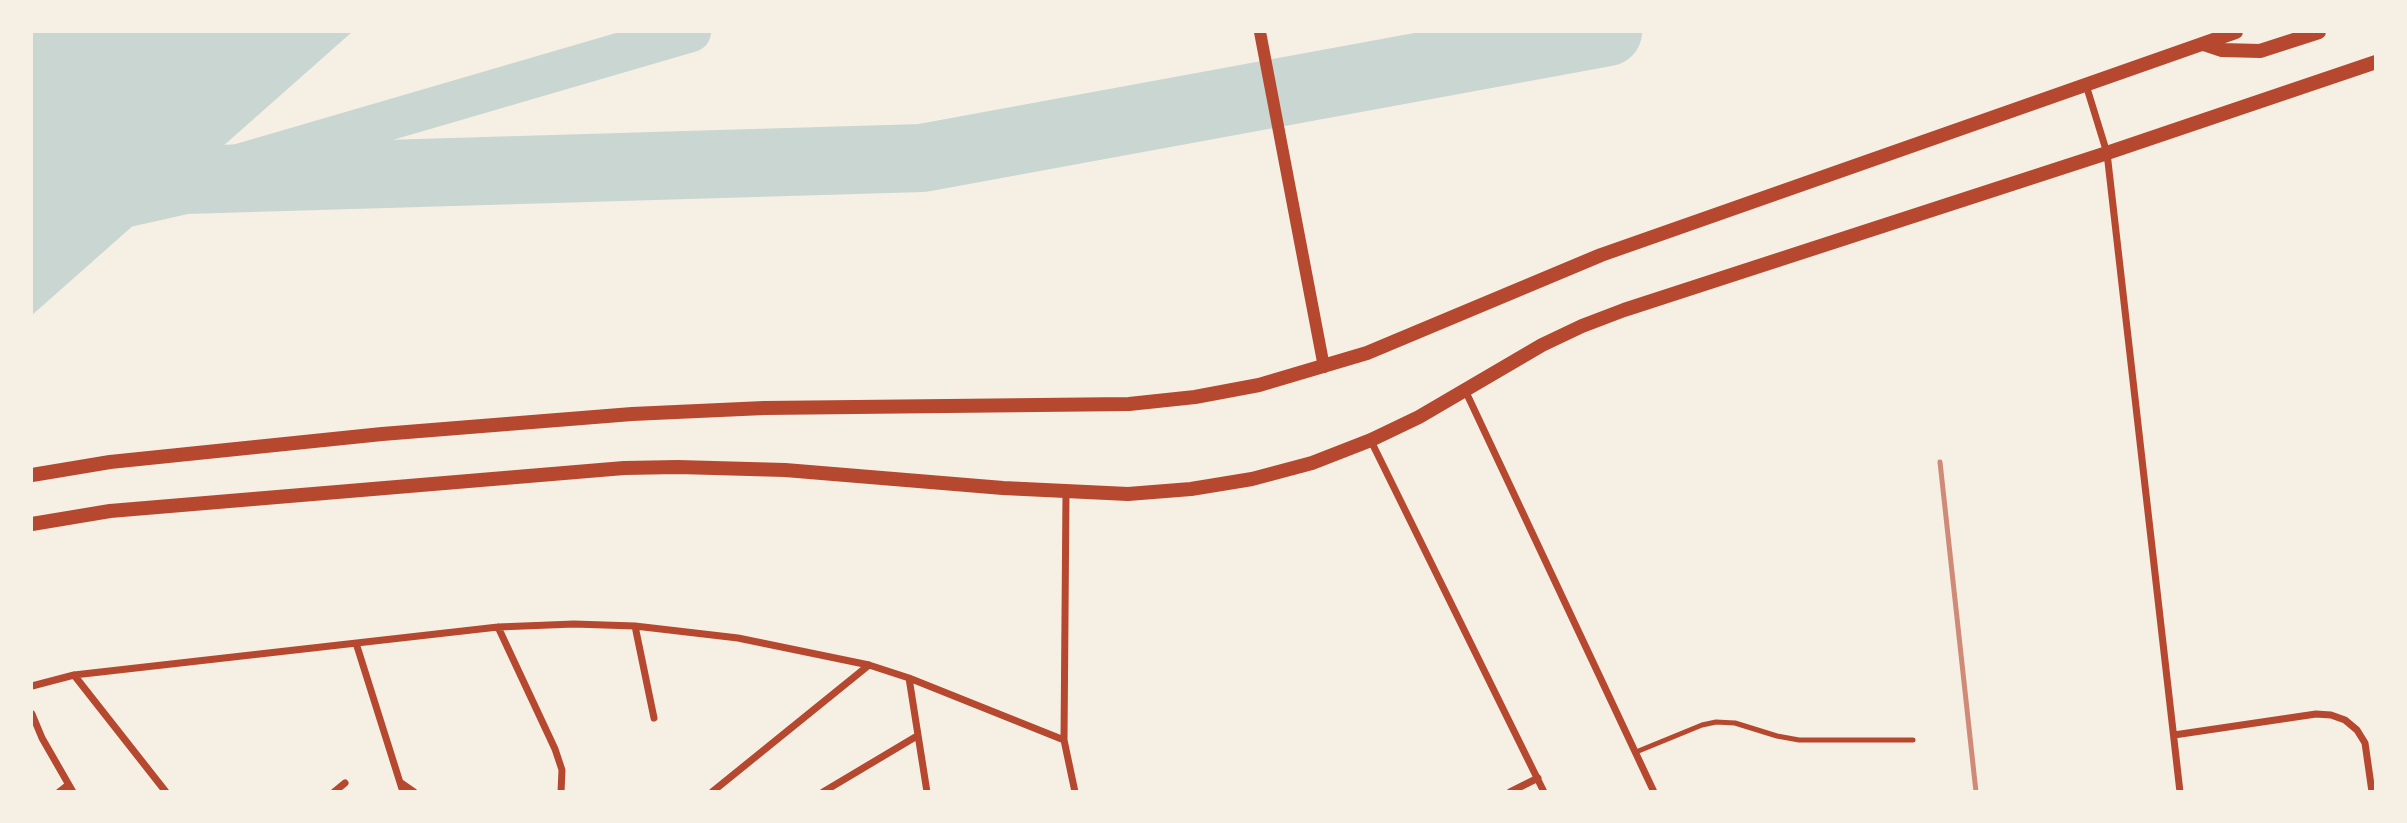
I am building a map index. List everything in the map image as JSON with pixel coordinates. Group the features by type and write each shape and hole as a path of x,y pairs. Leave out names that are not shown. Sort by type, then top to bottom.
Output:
{"main road":[{"path":"32,475 110,462 382,434 632,414 764,408 1129,404 1195,397 1259,385 1367,353 1601,255 2236,32"},
{"path":"2204,44 2222,50 2260,51 2319,32"},
{"path":"32,524 110,511 664,467 785,470 1066,492 1128,494 1191,489 1240,481 1312,463 1371,440 1419,417 1542,345 1624,310 2107,153 2375,62"}],"street":[{"path":"1260,32 1324,367"},
{"path":"2086,84 2107,153 2180,792"},
{"path":"1464,389 1654,792"},
{"path":"1371,440 1544,792"},
{"path":"1066,492 1064,740 1075,792"},
{"path":"32,686 74,675 498,627 574,624 635,626 737,638 869,665 909,678 1064,740"},
{"path":"635,626 654,718"},
{"path":"498,627 555,749 562,771 561,792"},
{"path":"356,643 402,787 414,792"},
{"path":"712,792 869,665"},
{"path":"74,675 166,792"},
{"path":"909,678 927,792"},
{"path":"32,714 71,788 59,792"},
{"path":"2174,735 2316,714 2331,715 2345,720 2357,730 2365,743 2372,792"},
{"path":"823,792 918,736"},
{"path":"1510,792 1538,778"},
{"path":"334,792 345,783"}],"lane":[{"path":"1636,752 1702,725 1716,722 1735,723 1799,740 1913,740"}],"shaded area":[{"path":"32,32 352,32 32,315"}],"waterway":[{"path":"184,180 691,32"},
{"path":"32,214 184,180 922,158 1608,32"}],"railway":[{"path":"1940,462 1976,792"}]}
